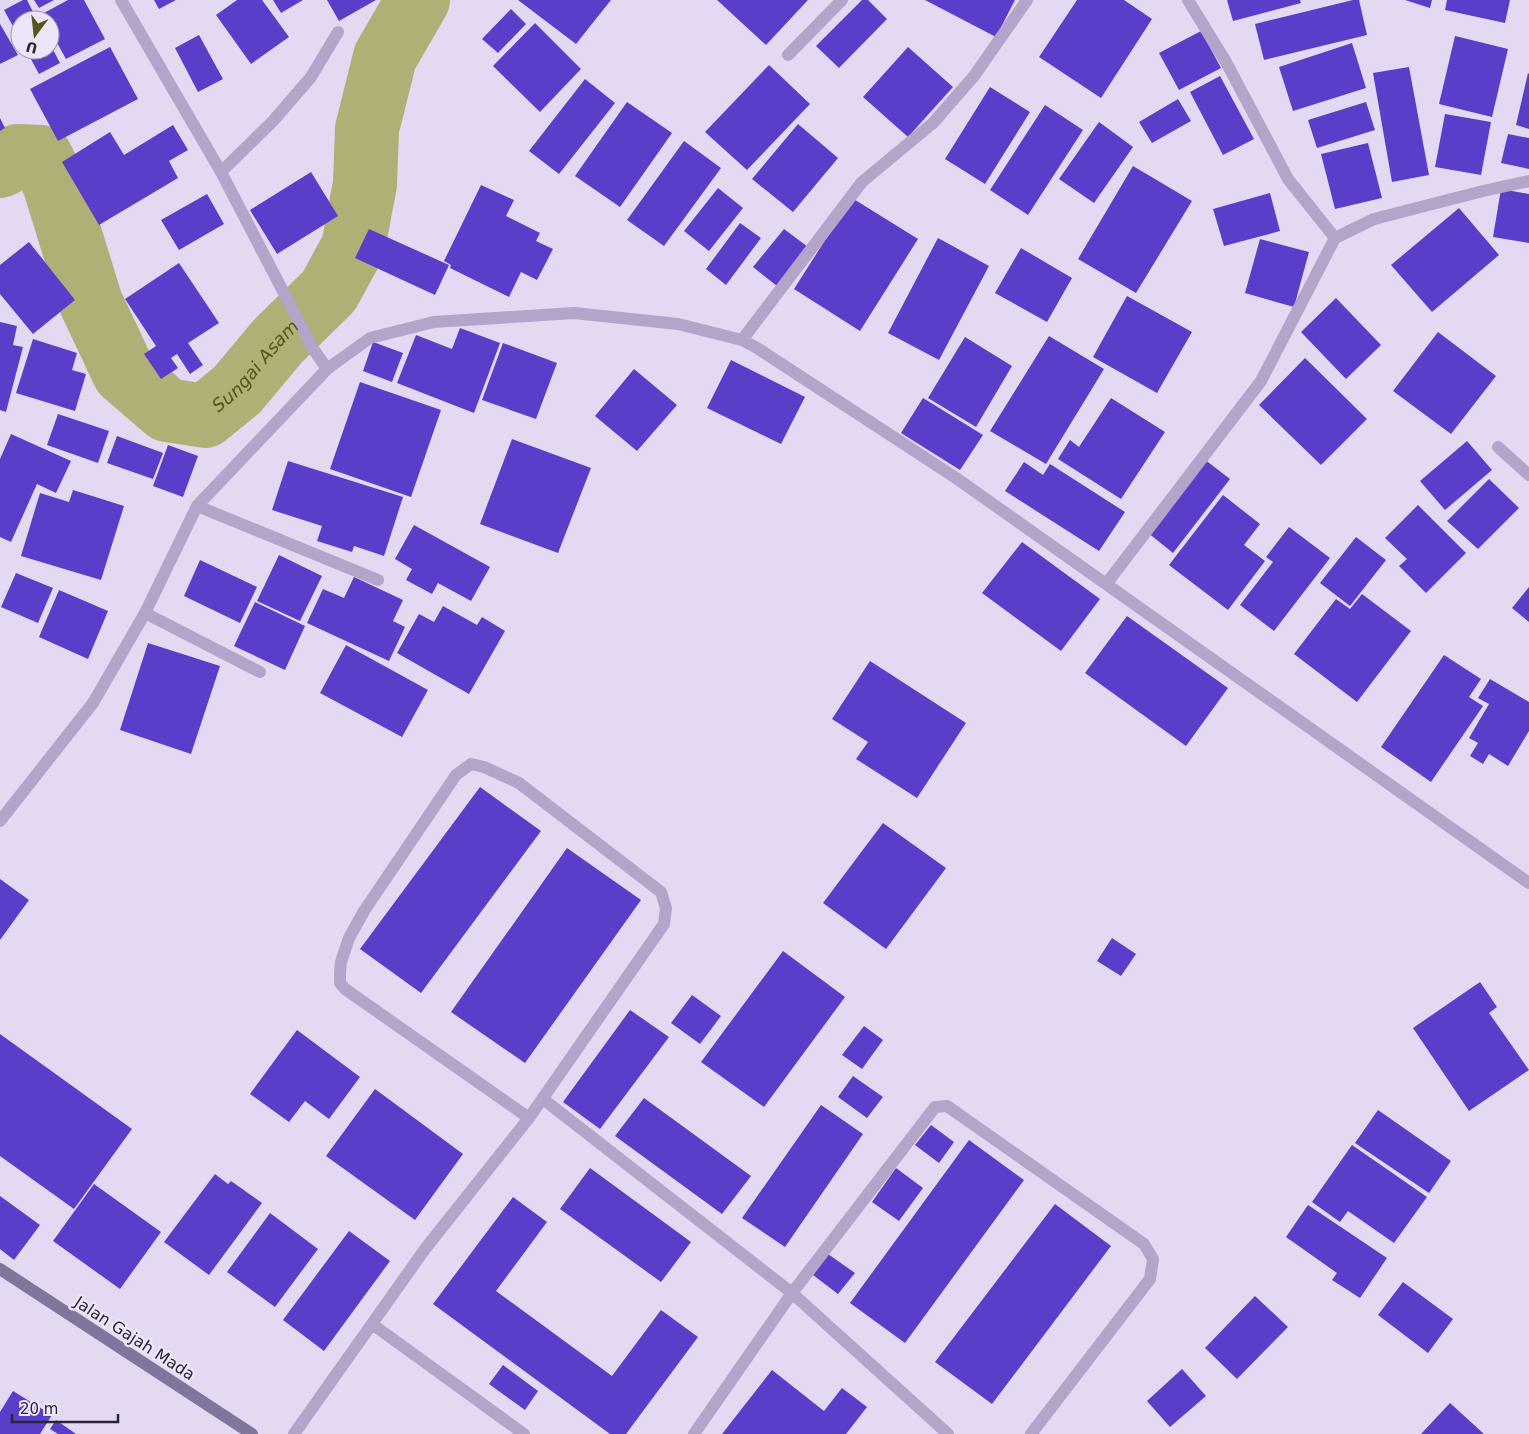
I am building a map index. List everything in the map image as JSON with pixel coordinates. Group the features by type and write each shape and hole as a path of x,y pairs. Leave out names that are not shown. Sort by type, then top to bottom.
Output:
{"main road":[{"name":"Jalan Gajah Mada","path":"0,1269 252,1434"}],"street":[{"path":"121,0 221,172 312,347 327,369"},
{"path":"788,55 842,0"},
{"path":"742,340 862,182 933,123 974,76 1027,0"},
{"path":"1188,0 1226,62 1288,178 1335,238"},
{"path":"221,172 273,121 311,77 338,32"},
{"path":"1107,583 1261,381 1335,238 1374,219 1483,190 1529,181"},
{"path":"0,821 93,704 145,614 197,506 327,369 370,338 434,322 574,313 678,324 742,340 787,367 956,478 1529,883"},
{"path":"1498,447 1529,475"},
{"path":"197,506 378,580"},
{"path":"145,614 260,672"},
{"path":"294,1434 425,1249 529,1118 543,1099 664,924 666,908 661,892 519,783 484,767 471,764 456,775 364,911 349,938 341,962 340,983 344,990 529,1118"},
{"path":"543,1099 792,1293 948,1434"},
{"path":"694,1434 792,1293 935,1107 947,1106 1144,1244 1154,1259 1150,1279 1031,1434"},
{"path":"372,1324 524,1434"}],"building":[{"path":"23,0 27,0 32,10 10,10 10,21 4,10"},
{"path":"34,0 54,0 39,8"},
{"path":"68,0 84,0 105,39 66,59 60,48 60,10 49,10"},
{"path":"154,0 176,0 159,9"},
{"path":"237,0 262,0 289,37 251,64 216,15"},
{"path":"273,0 303,0 281,13"},
{"path":"327,0 376,0 339,21"},
{"path":"518,0 611,0 576,44"},
{"path":"717,0 808,0 766,45"},
{"path":"862,0 868,0 887,19 839,68 816,46"},
{"path":"925,0 1015,0 996,37"},
{"path":"1077,0 1124,0 1152,19 1101,98 1039,57"},
{"path":"1227,0 1300,0 1301,3 1233,21"},
{"path":"1359,0 1367,35 1264,60 1255,24"},
{"path":"1405,0 1432,0 1430,8"},
{"path":"1447,0 1510,0 1505,23 1445,10"},
{"path":"511,9 526,24 498,53 482,39"},
{"path":"535,23 581,69 540,112 493,66"},
{"path":"0,24 10,41 10,59 0,64"},
{"path":"1201,31 1221,68 1179,90 1159,53"},
{"path":"199,35 223,79 198,92 175,48"},
{"path":"1455,36 1508,49 1492,117 1439,104"},
{"path":"1352,43 1366,88 1293,111 1279,67"},
{"path":"110,47 138,99 58,141 30,89"},
{"path":"908,47 953,87 908,137 863,97"},
{"path":"31,60 58,60 60,63 39,74"},
{"path":"769,65 810,104 747,170 705,132"},
{"path":"1409,67 1429,175 1392,182 1373,73"},
{"path":"1529,74 1529,129 1516,125"},
{"path":"1220,76 1254,139 1223,155 1190,92"},
{"path":"585,79 615,103 559,174 529,151"},
{"path":"990,87 1030,112 985,184 945,159"},
{"path":"1178,99 1191,121 1152,143 1139,122"},
{"path":"627,102 672,133 620,207 575,176"},
{"path":"1366,102 1375,130 1317,148 1308,120"},
{"path":"1045,105 1083,130 1028,215 990,190"},
{"path":"1445,114 1491,122 1481,175 1435,167"},
{"path":"0,118 5,128 0,131"},
{"path":"1099,122 1133,147 1094,203 1059,179"},
{"path":"798,124 838,158 793,212 752,179"},
{"path":"173,125 188,150 169,161 178,178 99,225 62,162 110,132 124,155"},
{"path":"1508,134 1529,138 1529,169 1501,163"},
{"path":"684,141 721,168 664,246 627,220"},
{"path":"1368,143 1382,198 1335,209 1321,154"},
{"path":"1133,166 1192,201 1136,293 1078,259"},
{"path":"311,172 338,216 277,254 250,210"},
{"path":"481,185 514,200 506,216 540,233 536,241 553,249 537,280 521,272 509,297 450,268 451,265 444,261"},
{"path":"718,188 743,208 709,251 684,231"},
{"path":"1501,189 1529,194 1529,243 1493,237"},
{"path":"1270,193 1280,231 1224,246 1213,209"},
{"path":"207,194 224,224 179,250 161,220"},
{"path":"852,198 918,239 860,331 794,289"},
{"path":"1459,208 1499,255 1432,312 1391,265"},
{"path":"740,223 761,238 726,285 706,269"},
{"path":"369,229 449,265 435,295 355,258"},
{"path":"784,229 808,247 777,286 753,267"},
{"path":"938,238 989,266 939,360 888,333"},
{"path":"1260,239 1309,252 1294,307 1245,293"},
{"path":"29,242 75,300 33,334 0,294 0,265"},
{"path":"1021,248 1072,278 1047,322 995,293"},
{"path":"179,263 219,323 188,343 203,365 190,374 177,354 171,358 178,368 161,379 144,354 156,346 125,299"},
{"path":"1127,296 1192,332 1157,393 1093,357"},
{"path":"1336,298 1381,345 1346,379 1301,332"},
{"path":"0,322 17,326 13,345 23,347 6,412 0,410"},
{"path":"460,328 500,343 474,413 397,383 416,335 452,349"},
{"path":"1438,332 1496,376 1451,434 1393,391"},
{"path":"1049,336 1104,369 1046,464 990,431"},
{"path":"965,337 1012,366 976,427 928,398"},
{"path":"33,339 77,353 72,370 86,374 75,411 16,393"},
{"path":"373,342 403,353 392,382 363,371"},
{"path":"503,343 557,363 536,419 482,400"},
{"path":"1305,358 1367,419 1321,465 1259,405"},
{"path":"731,360 805,397 781,444 707,408"},
{"path":"634,369 677,405 637,451 595,416"},
{"path":"360,382 441,410 411,497 330,469"},
{"path":"923,398 983,435 960,470 901,433"},
{"path":"1111,398 1165,432 1121,499 1058,459 1070,440 1079,447"},
{"path":"58,414 109,431 98,463 47,445"},
{"path":"11,434 71,461 56,493 37,484 11,542 0,537 0,459"},
{"path":"117,436 163,453 153,479 107,463"},
{"path":"512,439 591,468 558,553 480,524"},
{"path":"1467,441 1492,470 1445,510 1420,481"},
{"path":"168,445 198,456 183,497 153,486"},
{"path":"1204,459 1230,479 1173,553 1147,532"},
{"path":"288,461 403,497 384,556 354,546 352,552 317,541 322,526 272,510"},
{"path":"1024,462 1043,475 1050,464 1125,512 1099,551 1005,491"},
{"path":"1489,479 1519,508 1478,549 1447,521"},
{"path":"73,490 124,506 101,580 21,556 40,493 69,502"},
{"path":"1223,495 1260,524 1244,545 1265,561 1228,610 1169,565"},
{"path":"1418,505 1466,553 1426,593 1399,566 1407,559 1385,538"},
{"path":"414,525 490,567 471,601 438,583 432,594 406,580 412,569 395,559"},
{"path":"1289,527 1330,558 1274,631 1240,605 1273,562 1266,557"},
{"path":"1356,537 1386,560 1350,606 1320,583"},
{"path":"1022,542 1100,599 1061,651 982,593"},
{"path":"279,555 322,576 300,621 257,601"},
{"path":"200,560 257,587 240,623 184,596"},
{"path":"16,573 53,588 38,623 1,607"},
{"path":"354,577 403,600 393,621 405,627 389,661 307,623 323,589 344,598"},
{"path":"1529,587 1529,622 1512,608"},
{"path":"59,590 108,611 88,659 39,637"},
{"path":"1362,594 1411,631 1357,702 1294,654 1336,599 1350,609"},
{"path":"255,602 305,626 285,670 234,646"},
{"path":"443,606 477,625 482,617 505,631 469,694 397,653 419,614 434,622"},
{"path":"1127,616 1228,688 1186,746 1085,673"},
{"path":"148,643 220,666 191,754 120,730"},
{"path":"346,645 428,690 402,737 320,693"},
{"path":"1444,655 1481,679 1469,697 1483,706 1431,782 1381,747"},
{"path":"870,661 966,723 917,798 856,759 868,742 832,719"},
{"path":"1490,679 1529,702 1529,731 1508,766 1489,754 1483,764 1470,756 1478,743 1469,738 1489,704 1478,698"},
{"path":"480,787 541,831 421,993 360,949"},
{"path":"883,823 946,868 886,949 823,903"},
{"path":"567,848 641,900 525,1063 451,1012"},
{"path":"0,879 29,900 0,940"},
{"path":"1112,938 1136,954 1121,976 1097,961"},
{"path":"783,951 845,997 764,1107 701,1062"},
{"path":"1480,982 1497,1007 1489,1013 1529,1070 1469,1111 1413,1028"},
{"path":"692,995 721,1016 700,1044 671,1023"},
{"path":"630,1010 669,1037 600,1129 563,1102"},
{"path":"864,1026 883,1040 862,1069 842,1055"},
{"path":"297,1030 360,1077 329,1119 305,1101 289,1122 250,1094"},
{"path":"0,1034 132,1129 74,1209 0,1156"},
{"path":"853,1076 883,1097 867,1118 838,1097"},
{"path":"375,1089 463,1154 415,1220 326,1156"},
{"path":"644,1098 751,1176 722,1214 615,1136"},
{"path":"821,1105 863,1134 785,1247 742,1218"},
{"path":"1378,1110 1451,1161 1429,1193 1355,1143"},
{"path":"931,1125 954,1142 939,1163 915,1145"},
{"path":"969,1140 1024,1180 905,1343 850,1303"},
{"path":"1352,1145 1427,1197 1394,1243 1348,1211 1340,1222 1312,1202"},
{"path":"590,1168 691,1242 661,1282 560,1209"},
{"path":"896,1168 923,1188 899,1221 872,1202"},
{"path":"215,1174 228,1184 231,1181 262,1203 209,1275 164,1242"},
{"path":"94,1184 161,1232 120,1289 53,1241"},
{"path":"0,1196 40,1225 14,1260 0,1249"},
{"path":"513,1197 547,1222 496,1291 612,1376 661,1310 698,1337 626,1434 610,1434 433,1304"},
{"path":"1055,1204 1111,1246 992,1404 935,1362"},
{"path":"1308,1205 1387,1258 1360,1298 1332,1280 1337,1273 1286,1237"},
{"path":"270,1213 318,1249 275,1307 227,1272"},
{"path":"349,1231 390,1261 324,1351 283,1320"},
{"path":"828,1254 855,1273 838,1294 813,1275"},
{"path":"1403,1282 1453,1319 1428,1353 1378,1315"},
{"path":"1255,1296 1288,1327 1237,1379 1205,1348"},
{"path":"503,1365 538,1391 525,1410 489,1384"},
{"path":"1182,1369 1206,1396 1170,1427 1147,1401"},
{"path":"772,1370 824,1411 842,1388 867,1407 846,1434 722,1434"},
{"path":"13,1391 52,1415 40,1434 0,1434 0,1412"},
{"path":"1450,1403 1484,1434 1421,1434"},
{"path":"56,1420 76,1434 58,1434 50,1429"}],"waterway":[{"name":"Sungai Asam","path":"0,166 18,156 41,157 54,183 91,303 124,373 167,410 205,416 237,390 278,341 329,291 353,247 365,184 367,129 385,57 418,0"}]}
